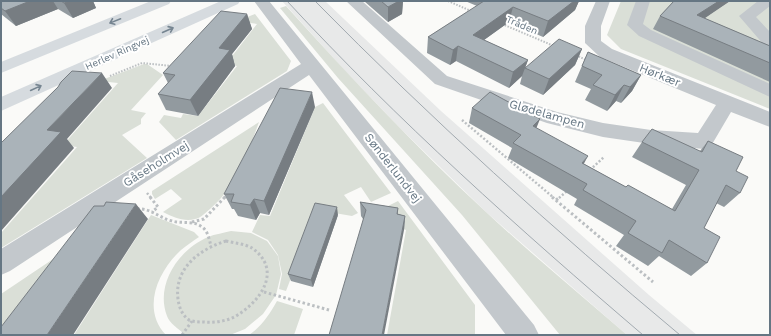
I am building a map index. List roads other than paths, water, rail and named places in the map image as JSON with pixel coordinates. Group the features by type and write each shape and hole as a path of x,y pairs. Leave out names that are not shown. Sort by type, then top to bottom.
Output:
{"main road":[{"path":"1,68 164,1"},
{"name":"Herlev Ringvej","path":"1,105 232,2"}],"street":[{"name":"Sønderlundvej","path":"261,1 518,333"},
{"name":"Glødelampen","path":"353,1 441,80 554,118 603,130 651,137 704,141 727,102"},
{"name":"Hørkær","path":"603,1 593,26 593,43 606,53 770,120"},
{"path":"643,1 635,25 645,33 770,91"},
{"path":"768,1 747,16 770,42"},
{"name":"Gåseholmvej","path":"1,263 312,66"}],"tram line":[{"path":"287,1 372,89 460,173 643,335"},
{"path":"315,1 448,131 539,214 680,335"}]}
